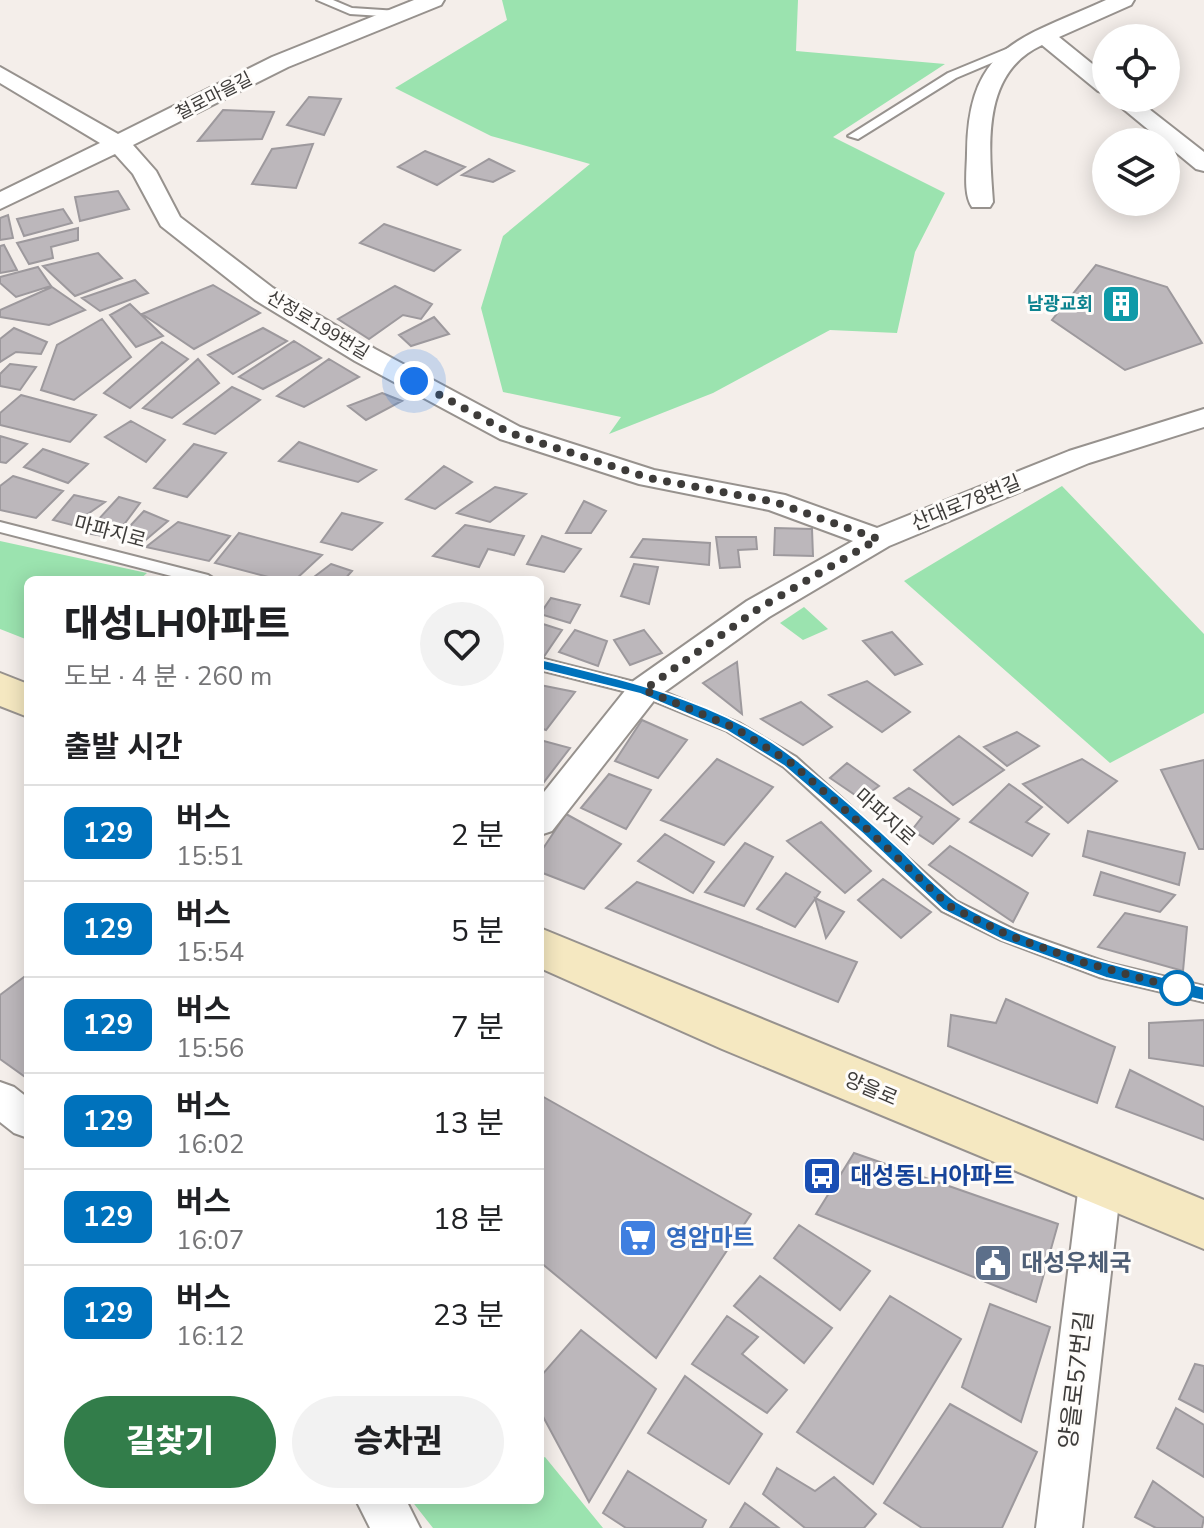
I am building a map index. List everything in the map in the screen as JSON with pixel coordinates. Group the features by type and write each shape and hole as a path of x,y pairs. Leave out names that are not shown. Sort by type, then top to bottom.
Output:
{"street":[{"name":"철로마을길","path":"0,202 280,62 433,0"},
{"path":"981,202 978,164 983,101 992,77 1016,49 1123,0"},
{"path":"1045,37 1092,75"},
{"name":"산정로199번길","path":"0,74 119,144 144,171 170,221 264,294 365,355 510,433 649,478 775,502 878,539"},
{"path":"1139,112 1204,164"},
{"name":"산대로78번길","path":"544,817 644,690 758,609 878,539 1079,457 1204,418"},
{"path":"0,688 24,700"},
{"name":"양을로","path":"544,949 740,1034 1204,1225"},
{"path":"0,1099 24,1118"},
{"name":"양을로57번길","path":"1059,1528 1100,1184"},
{"path":"382,1504 397,1528"}],"lane":[{"path":"323,0 350,11 398,14"},
{"path":"854,136 907,101 974,64 1016,49"},
{"name":"마파지로","path":"0,527 192,576"},
{"name":"마파지로","path":"544,665 644,690 733,727 790,762 949,906 1008,935 1106,971 1204,994"}],"green space":[{"path":"502,0 798,0 796,51 945,64 833,137 945,193 915,252 897,333 830,330 713,393 609,434 621,417 503,392 481,308 503,236 590,164 491,136 395,88 507,20"},
{"path":"1062,486 1204,634 1204,713 1110,763 904,581"},
{"path":"0,541 147,573 144,576 24,576 24,638 0,629"},
{"path":"804,607 828,629 803,640 780,623"},
{"path":"544,1457 603,1528 433,1528 414,1504 544,1504"}],"building":[{"path":"309,97 341,99 324,135 287,125"},
{"path":"223,110 274,112 262,139 198,141"},
{"path":"313,144 296,188 252,184 272,149"},
{"path":"425,151 465,167 437,185 398,167"},
{"path":"489,159 514,171 493,182 462,175"},
{"path":"118,191 129,209 80,221 75,197"},
{"path":"63,209 72,223 24,236 17,219"},
{"path":"8,215 13,238 0,240 0,218"},
{"path":"384,224 460,250 434,271 360,243"},
{"path":"78,228 78,240 51,247 53,258 29,264 17,243"},
{"path":"4,245 17,270 0,273 0,246"},
{"path":"98,253 122,278 75,296 43,266"},
{"name":"남광교회","path":"1096,265 1167,287 1202,343 1125,370 1052,320"},
{"path":"38,267 51,286 16,297 0,283 0,277"},
{"path":"135,280 148,293 100,311 82,298"},
{"path":"213,285 260,313 194,349 142,314"},
{"path":"395,286 432,304 421,319 403,315 369,339 338,319"},
{"path":"52,287 85,310 49,325 0,317 0,310"},
{"path":"130,304 163,336 136,347 110,315"},
{"path":"434,317 449,334 411,346 399,335"},
{"path":"102,319 131,357 74,400 41,390 57,345"},
{"path":"14,328 47,342 41,354 16,352 0,362 0,339"},
{"path":"263,328 287,341 233,374 208,355"},
{"path":"294,341 321,358 263,389 239,377"},
{"path":"162,342 188,359 130,408 104,393"},
{"path":"198,359 219,383 172,418 143,408"},
{"path":"329,359 359,377 304,407 277,396"},
{"path":"10,364 36,367 20,390 0,386 0,374"},
{"path":"232,387 260,400 215,434 184,424"},
{"path":"382,393 402,401 366,420 348,406"},
{"path":"21,395 96,415 70,442 0,425 0,413"},
{"path":"131,421 165,440 146,462 105,437"},
{"path":"0,436 27,444 6,463 0,462"},
{"path":"299,442 376,470 358,482 279,461"},
{"path":"194,444 226,453 187,497 154,488"},
{"path":"43,449 88,464 68,483 24,467"},
{"path":"444,466 472,482 435,509 406,499"},
{"path":"13,476 63,491 36,518 0,510 0,486"},
{"path":"495,487 526,494 490,522 457,513"},
{"path":"74,495 105,502 72,525 53,520"},
{"path":"119,497 140,503 114,538 86,533"},
{"path":"584,501 606,511 591,533 566,533"},
{"path":"144,511 168,521 141,544 118,539"},
{"path":"342,513 382,523 352,550 321,542"},
{"path":"178,522 230,536 209,561 146,547"},
{"path":"465,525 524,536 514,555 488,549 479,567 433,556"},
{"path":"775,528 812,529 813,556 774,555"},
{"path":"239,533 322,555 299,576 265,576 215,563"},
{"path":"542,536 581,549 564,572 527,564"},
{"path":"716,537 756,537 757,549 738,550 740,567 720,568"},
{"path":"643,539 710,543 709,565 631,557"},
{"path":"331,564 352,571 348,576 315,576"},
{"path":"634,564 658,567 649,604 621,596"},
{"path":"551,598 580,605 570,623 544,615 544,608"},
{"path":"544,624 562,630 544,657"},
{"path":"575,630 607,641 598,666 559,652"},
{"path":"644,630 662,653 630,665 614,640"},
{"path":"892,632 922,664 895,675 863,641"},
{"path":"737,662 742,714 703,683"},
{"path":"867,681 910,712 882,732 829,695"},
{"path":"544,686 575,692 546,730"},
{"path":"801,702 832,727 803,745 761,719"},
{"path":"642,720 687,740 658,778 615,761"},
{"path":"1017,732 1039,746 1007,766 984,747"},
{"path":"959,736 1004,770 953,805 914,770"},
{"path":"544,741 570,748 544,782"},
{"path":"717,759 773,787 724,845 661,820"},
{"path":"1082,759 1117,781 1068,823 1023,784"},
{"path":"1204,760 1204,849 1199,849 1161,770"},
{"path":"847,763 879,786 861,799 830,778"},
{"path":"609,774 651,790 626,829 581,808"},
{"path":"1009,784 1042,807 1026,822 1049,834 1032,856 970,822"},
{"path":"909,788 959,819 933,844 912,830 922,817 894,798"},
{"path":"566,814 621,844 584,889 544,874 544,847"},
{"path":"821,822 871,871 845,893 787,841"},
{"path":"1088,831 1185,853 1179,885 1083,856"},
{"path":"665,834 714,862 693,893 638,861"},
{"path":"745,843 773,857 744,906 705,892"},
{"path":"950,846 1028,893 1013,922 929,865"},
{"path":"1101,872 1175,895 1160,912 1094,895"},
{"path":"786,873 820,892 795,927 757,909"},
{"path":"883,879 931,912 901,938 858,900"},
{"path":"637,882 857,962 838,1002 606,908"},
{"path":"815,898 844,912 826,938"},
{"path":"1125,913 1187,927 1183,971 1098,947"},
{"path":"24,977 24,1076 0,1059 0,995"},
{"path":"1006,999 1115,1047 1097,1103 948,1046 951,1015 996,1023"},
{"path":"1204,1020 1204,1066 1149,1058 1149,1023"},
{"path":"1130,1070 1204,1107 1204,1140 1116,1107"},
{"name":"영암마트","path":"544,1097 751,1214 656,1358 544,1265"},
{"name":"대성우체국","path":"854,1153 1058,1224 1036,1302 816,1214"},
{"path":"799,1225 870,1271 840,1310 774,1258"},
{"path":"760,1276 832,1328 804,1363 734,1306"},
{"path":"890,1296 961,1339 873,1484 797,1432"},
{"path":"990,1304 1050,1327 1021,1422 962,1387"},
{"path":"727,1316 758,1337 742,1354 787,1390 767,1413 692,1364"},
{"path":"581,1330 656,1389 589,1502 544,1418 544,1372"},
{"path":"1195,1364 1204,1366 1204,1412 1179,1399"},
{"path":"685,1376 762,1434 729,1484 648,1433"},
{"path":"950,1404 1037,1452 1002,1528 922,1528 884,1503"},
{"path":"1176,1408 1204,1425 1204,1477 1157,1448"},
{"path":"777,1468 815,1491 834,1477 876,1514 864,1528 805,1528 763,1494"},
{"path":"628,1471 706,1520 702,1528 626,1528 603,1513"},
{"path":"1153,1481 1204,1518 1202,1528 1156,1528 1135,1517"},
{"path":"745,1503 779,1528 730,1528"}],"bus line":[{"name":"129","path":"544,665 644,690 733,727 790,762 949,906 1008,935 1106,971 1204,994"}],"place":[{"name":"남광교회","path":"1121,304"},
{"name":"대성동LH아파트","path":"822,1176"},
{"name":"영암마트","path":"638,1238"},
{"name":"대성우체국","path":"993,1263"}],"route":[{"path":"414,381 510,433 649,478 775,502 878,539 827,572 758,609 644,690 733,727 790,762 949,906 1008,935 1106,971 1177,988"}]}
